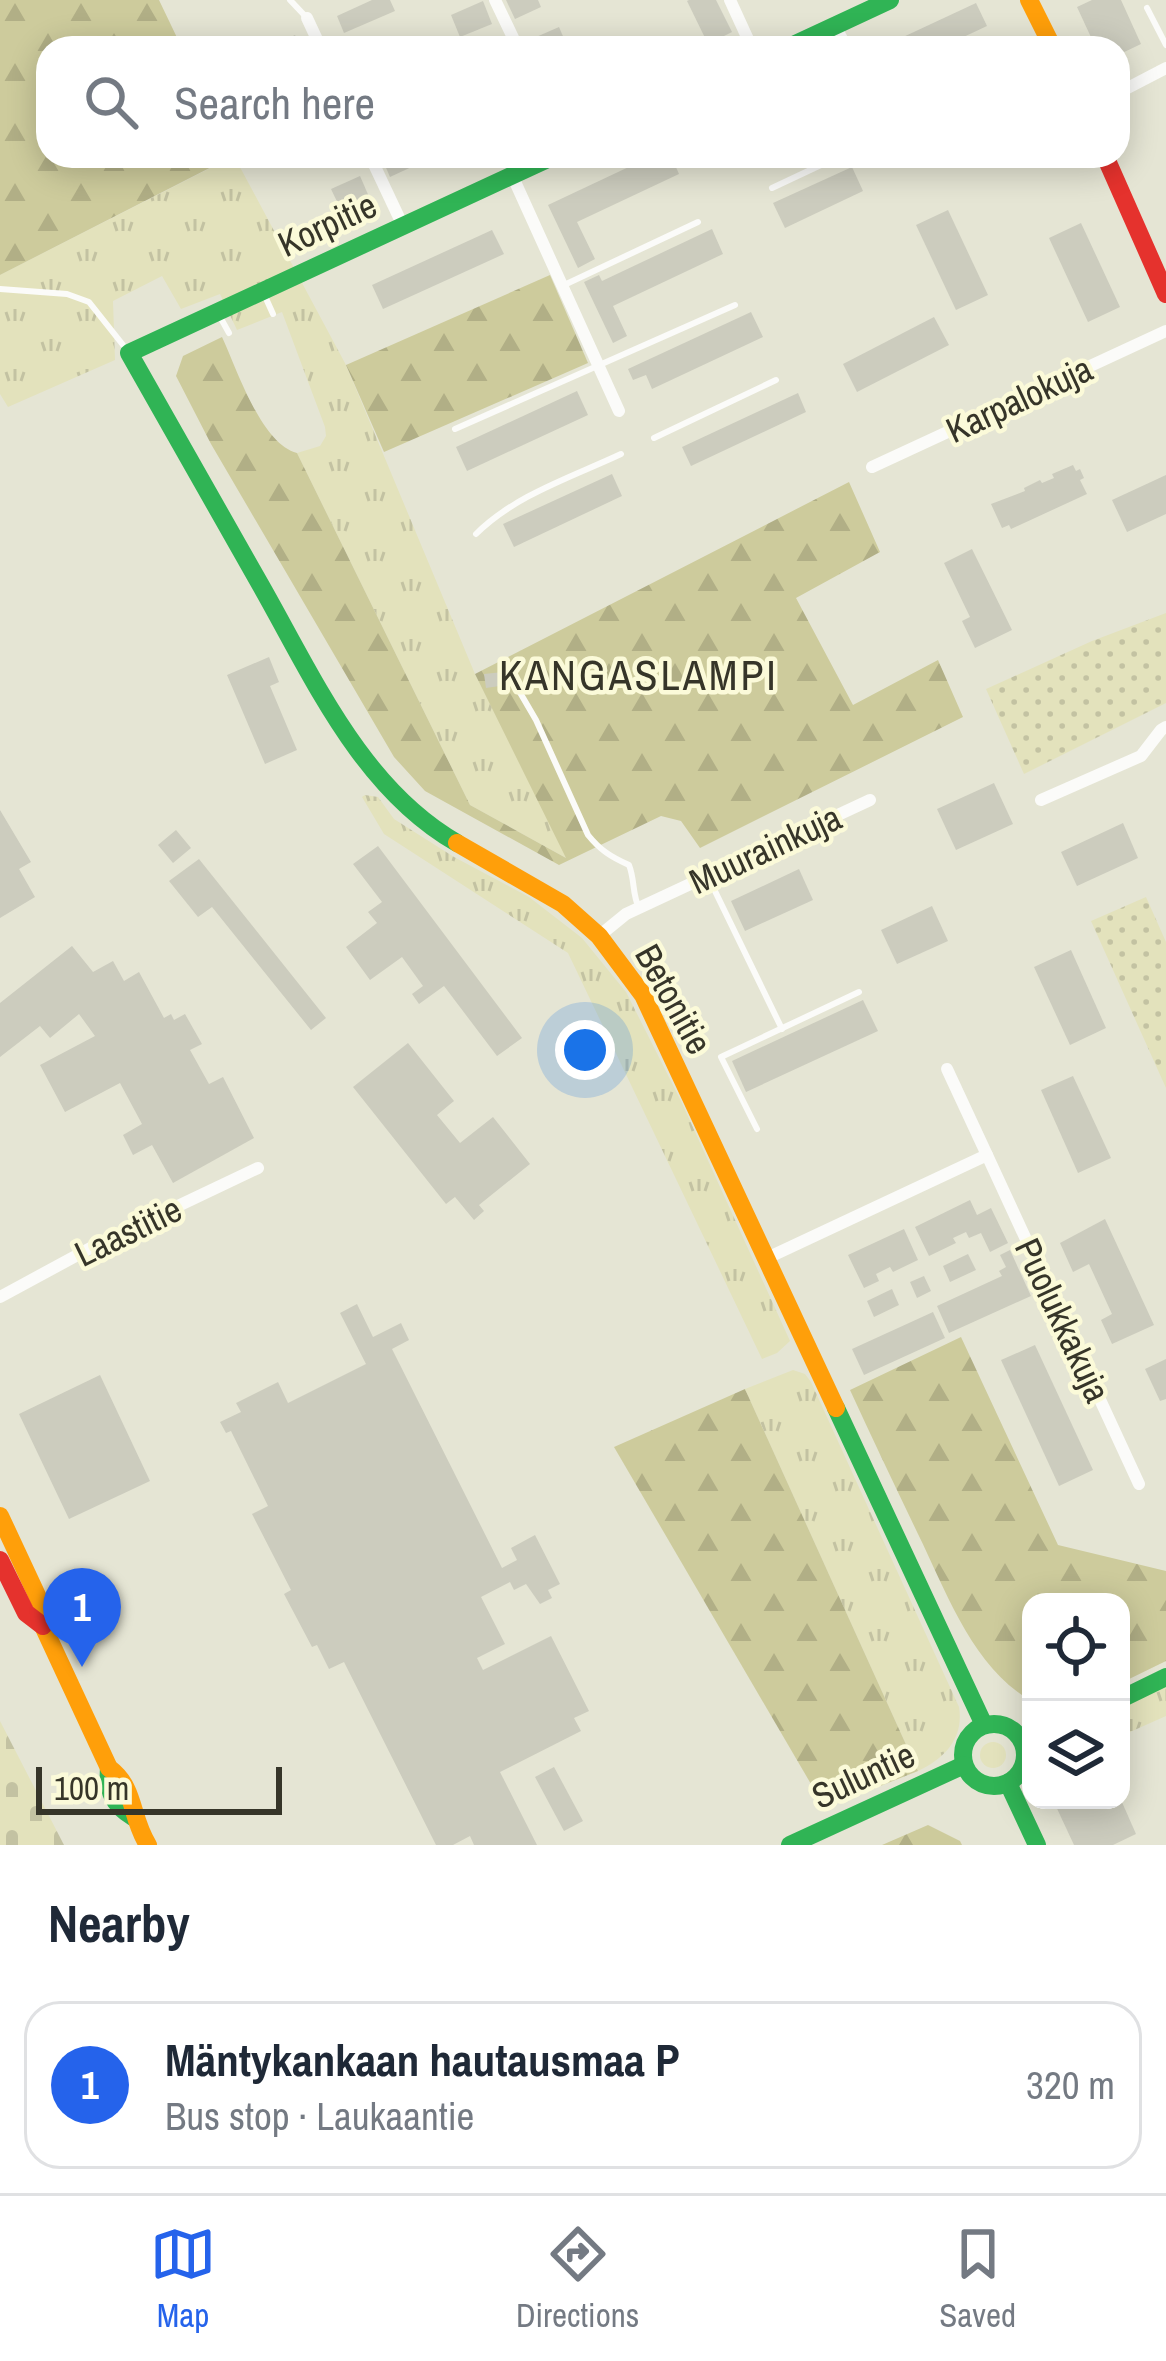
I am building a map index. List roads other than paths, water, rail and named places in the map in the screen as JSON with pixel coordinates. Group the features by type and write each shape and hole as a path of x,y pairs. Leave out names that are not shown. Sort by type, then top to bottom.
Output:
{"street":[{"path":"495,0 512,36"},
{"path":"730,0 746,36"},
{"path":"813,36 890,0"},
{"path":"1030,0 1047,36"},
{"path":"307,18 315,36"},
{"path":"835,26 840,36"},
{"path":"1130,87 1166,68"},
{"path":"376,168 403,226"},
{"name":"Korpitie","path":"129,353 527,168"},
{"path":"1110,168 1166,294"},
{"path":"512,175 619,411"},
{"name":"Karpalokuja","path":"872,467 1166,331"},
{"name":"Betonitie","path":"129,353 338,721 387,788 429,827 562,904 599,936 643,995 983,1725"},
{"path":"1041,800 1141,756 1163,729"},
{"name":"Muurainkuja","path":"599,936 626,914 870,800"},
{"name":"Puolukkakuja","path":"947,1070 1139,1484"},
{"path":"765,1259 987,1155"},
{"name":"Laastitie","path":"0,1297 258,1168"},
{"path":"0,1516 42,1606 43,1626 109,1768 107,1785 119,1810 133,1817 148,1845"},
{"path":"0,1560 26,1613 43,1626"},
{"path":"1130,1695 1166,1677"},
{"path":"1022,1738 999,1724 983,1725 970,1734 963,1749 964,1765 974,1780 991,1786 1008,1783 1022,1767"},
{"name":"Suluntie","path":"790,1845 964,1765"},
{"path":"1008,1783 1037,1845"}],"lane":[{"path":"290,0 307,18"},
{"path":"1147,8 1166,45"},
{"path":"772,188 814,168"},
{"path":"562,286 698,222"},
{"path":"0,290 67,294 89,302 129,353"},
{"path":"263,291 273,314"},
{"path":"455,429 735,304"},
{"path":"218,312 229,333"},
{"path":"654,438 776,380"},
{"path":"476,534 516,503 621,454"},
{"path":"515,684 588,835 611,857 628,865 639,908"},
{"path":"713,887 782,1029"},
{"path":"757,1130 722,1057 859,992"}],"place":[{"name":"Mäntykankaan hautausmaa P","path":"82,1667"}],"district":[{"name":"KANGASLAMPI","path":"639,675"}]}
